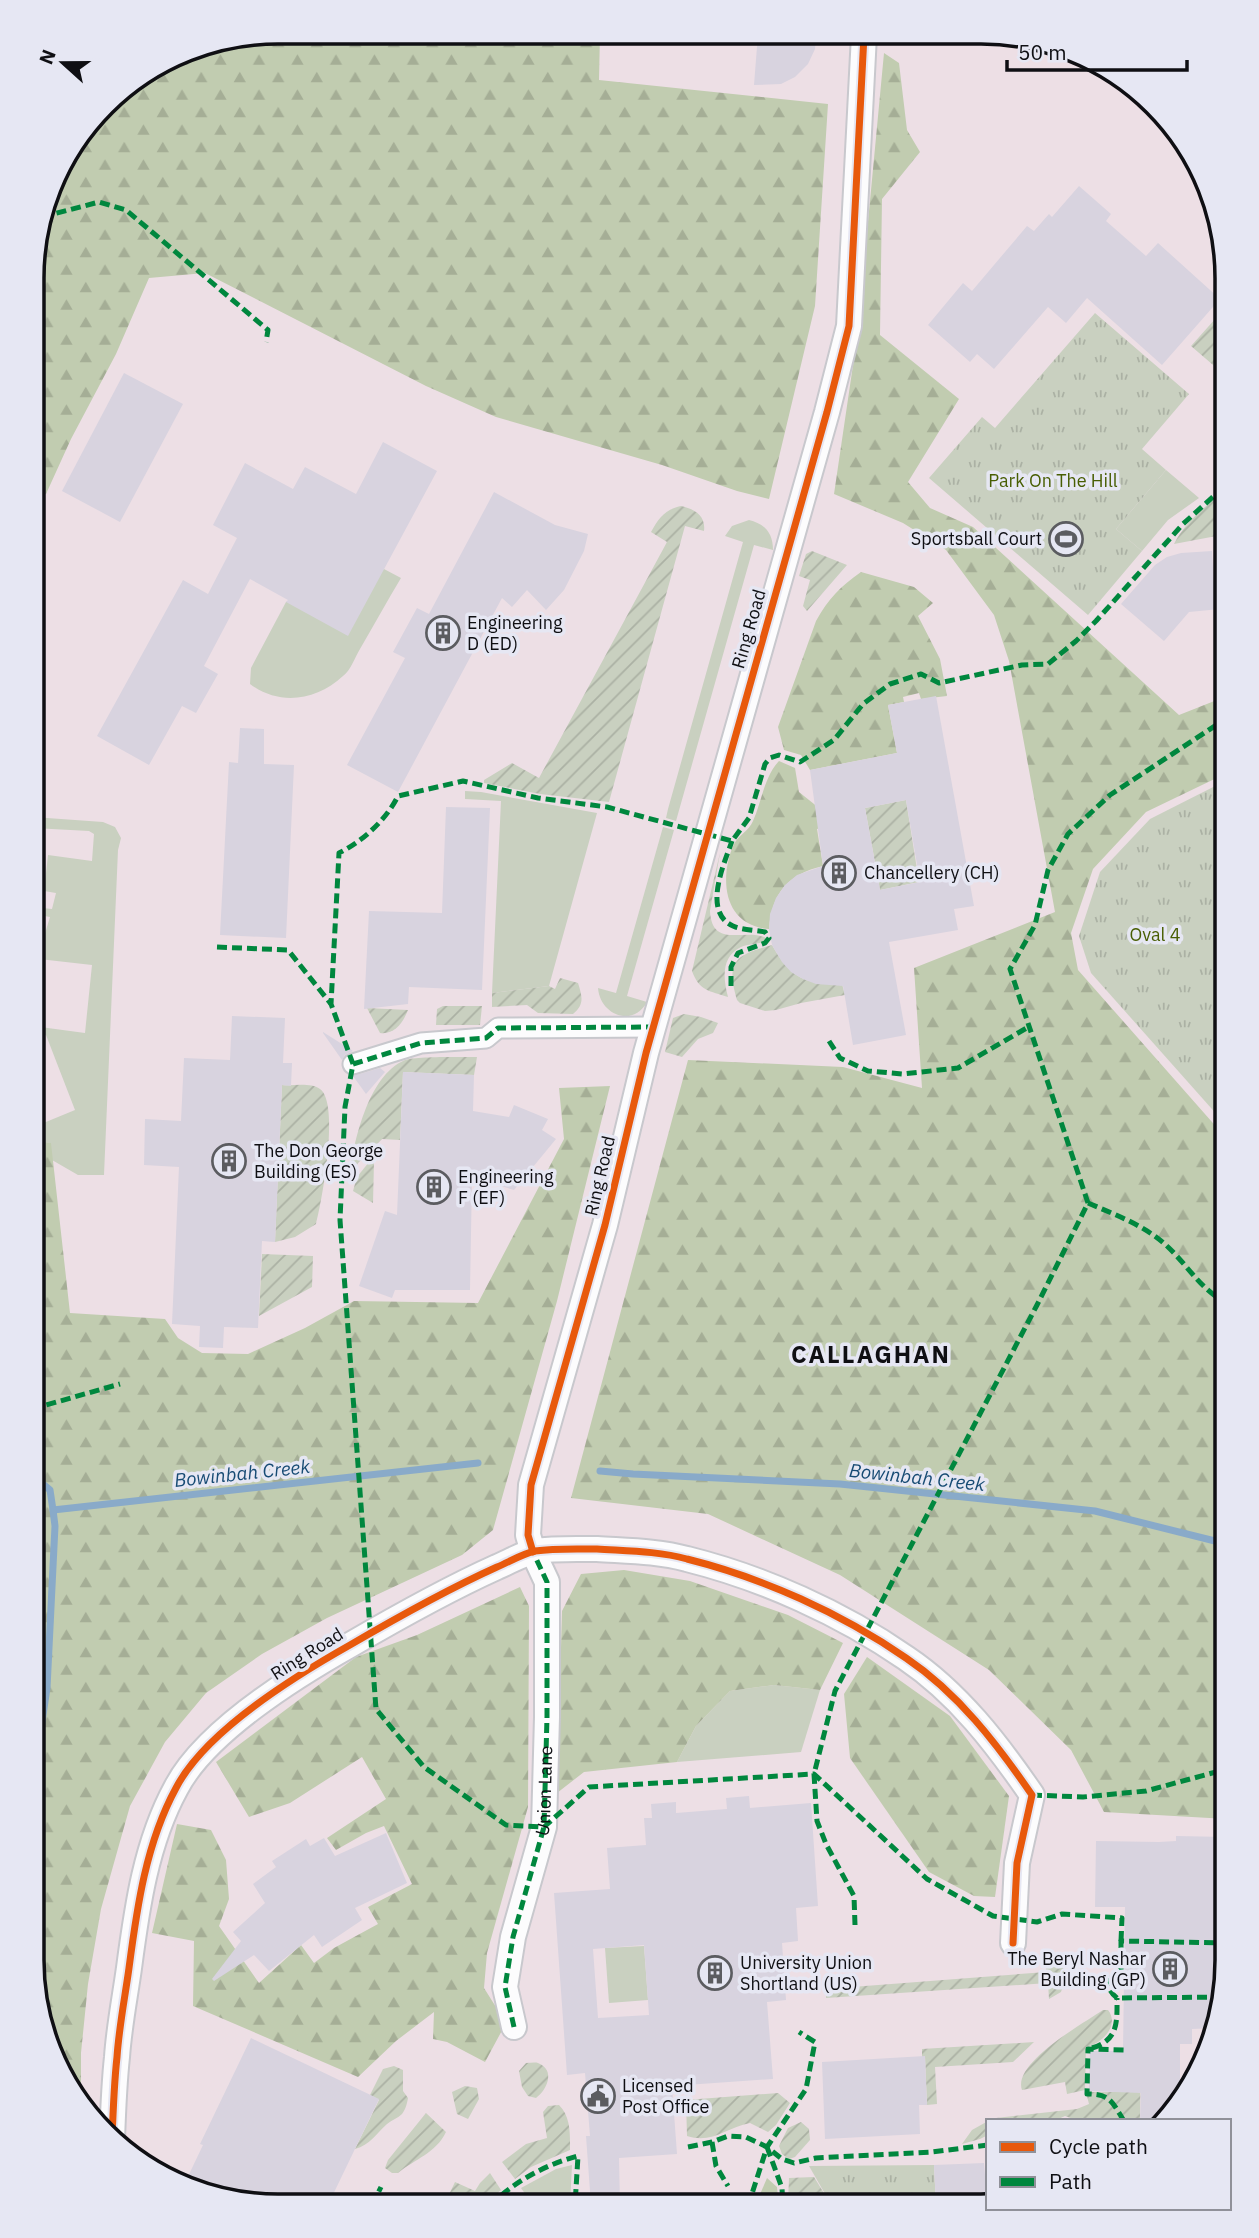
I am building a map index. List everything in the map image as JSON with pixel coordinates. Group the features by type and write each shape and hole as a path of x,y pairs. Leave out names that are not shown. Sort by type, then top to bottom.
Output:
{"street":[{"name":"Ring Road","path":"113,2125 117,2055 144,1879 156,1834 176,1787 200,1751 262,1701 339,1651 473,1578 533,1552 528,1535 531,1485 605,1225 653,1027 849,326 864,44"},
{"path":"353,1064 421,1043 486,1038 498,1028 653,1027"},
{"path":"533,1552 627,1550 684,1558 784,1592 849,1623 908,1659 956,1699 999,1746 1032,1795 1017,1863 1013,1943"},
{"name":"Union Lane","path":"514,2027 505,1987 513,1937 544,1827 547,1581 533,1552"}],"shaded area":[{"path":"263,44 996,44 1027,48 1085,68 1111,83 1135,102 1176,148 1203,203 1211,232 1215,278 1215,1975 1211,2006 1197,2050 1184,2077 1153,2119 986,2119 986,2194 247,2192 188,2176 135,2146 102,2114 83,2090 56,2035 48,2006 44,1975 46,247 62,188 83,148 102,124 124,102 161,75 188,62 232,48"}],"green space":[{"path":"263,44 600,44 599,80 828,104 815,306 769,499 496,417 426,386 205,273 149,278 116,354 71,439 46,494 44,278 52,217 62,188 83,148 124,102 161,75 217,52"},
{"path":"884,53 899,63 907,130 920,152 882,199 880,335 959,399 908,482 930,508 973,527 1179,715 1215,701 1215,779 1146,812 1093,869 1071,933 1078,970 1215,1125 1215,1818 1104,1812 1071,1750 989,1670 840,1575 708,1514 571,1498 688,1060 843,1067 922,1088 914,968 1055,912 1009,661 994,615 946,550 903,523 834,494 857,338"},
{"name":"Park On The Hill","path":"1095,313 1189,394 1142,449 1166,470 1116,529 1142,551 1088,615 929,478 982,417 995,428"},
{"path":"1215,319 1215,367 1191,346"},
{"path":"1166,470 1199,498 1168,520 1142,551 1116,529"},
{"path":"1215,498 1215,536 1174,544 1191,520"},
{"path":"681,506 701,517 704,531 685,526 609,802 540,794 484,783 484,780 512,763 539,778 667,542 651,532 663,515"},
{"path":"749,520 767,530 772,539 773,550 754,545 676,821 666,818 668,809 743,542 725,536 732,526"},
{"path":"812,551 847,565 807,611 803,606 810,580 799,576 806,554"},
{"path":"384,569 401,578 351,667 343,676 321,691 297,698 273,696 250,684 251,668 286,602"},
{"path":"861,572 914,587 933,603 918,616 940,659 947,696 921,699 919,693 903,697 904,702 888,705 897,753 810,770 801,755 784,750 778,727 816,621 825,606 847,582"},
{"path":"779,761 795,768 799,792 824,812 825,827 817,829 823,866 800,874 784,887 774,905 769,929 742,920 734,910 726,886 726,873 733,846 751,825 767,782"},
{"name":"Oval 4","path":"1215,786 1215,1112 1091,973 1079,936 1100,872 1150,819"},
{"path":"465,791 597,813 549,986 492,993 501,801 465,799"},
{"path":"906,800 919,882 880,890 865,808"},
{"path":"44,818 103,822 115,827 121,838 118,850 104,1175 78,1175 52,1160 50,1143 44,1142 44,1123 75,1110 46,1035 44,1036 44,1027 85,1033 92,965 44,960 44,937 50,917 44,916 44,908 52,909 56,893 44,891 48,855 92,861 94,834 89,831 44,829"},
{"path":"663,827 674,830 627,996 647,1002 634,1015 618,1015 605,1005 598,988 616,993"},
{"path":"720,853 710,911 712,923 723,934 758,935 766,938 763,942 741,947 730,956 725,969 728,997 702,986 692,971"},
{"path":"772,945 786,965 800,977 818,983 842,984 845,995 765,1011 740,1003 732,976 737,961 750,952"},
{"path":"560,978 578,983 582,1000 573,1014 538,1013 527,1005 492,1007 492,993 549,986 555,989"},
{"path":"443,1006 482,1006 480,1025 436,1025 437,1009"},
{"path":"367,1008 408,1010 397,1027 390,1032 380,1033"},
{"path":"684,1014 718,1023 713,1033 698,1039 682,1057 665,1052 673,1018"},
{"path":"477,1057 474,1075 403,1072 400,1140 382,1139 358,1163 348,1180 364,1112 381,1080 392,1068 410,1059"},
{"path":"282,1085 307,1085 320,1089 326,1098 329,1132 316,1224 295,1237 275,1242"},
{"path":"610,1086 557,1301 493,1530 462,1555 327,1618 262,1654 206,1693 165,1742 130,1806 101,1909 88,1984 81,2053 81,2087 56,2035 48,2006 44,1975 44,1142 51,1143 70,1313 165,1319 178,1338 202,1353 248,1354 305,1328 354,1301 478,1303 564,1139 559,1088"},
{"path":"369,1162 374,1162 373,1203 353,1191 357,1177"},
{"path":"262,1254 313,1256 312,1287 259,1316"},
{"path":"624,1570 690,1581 788,1615 843,1643 820,1690 774,1685 730,1691 696,1726 677,1762 584,1772 557,1793 562,1611 581,1574"},
{"path":"520,1587 529,1606 528,1807 487,1953 484,1988 506,2023 485,2062 447,2042 433,2039 434,2012 396,2041 358,2077 193,2006 194,1941 152,1933 177,1824 211,1830 226,1860 229,1899 219,1926 259,1983 301,1945 314,1963 334,1948 378,1924 368,1907 412,1884 384,1826 336,1850 327,1838 386,1799 362,1757 290,1803 249,1817 216,1762 356,1657 417,1635"},
{"path":"867,1657 950,1716 1009,1796 995,1897 974,1896 929,1872 850,1758 844,1694"},
{"path":"774,1685 820,1690 801,1752 677,1762 696,1726 730,1691"},
{"path":"644,1946 648,2000 609,2003 605,1948"},
{"path":"1046,1952 1058,1957 1064,1973 1061,1992 1049,1999 1048,1983 826,1998 826,1989 1046,1972"},
{"path":"1103,2010 1108,2010 1111,2016 1111,2028 1098,2042 1086,2047 1085,2090 1067,2094 1065,2082 1022,2090 1022,2079 1038,2056"},
{"path":"1034,2042 1013,2062 935,2067 937,2104 927,2105 925,2057 922,2057 922,2049"},
{"path":"1141,2050 1140,2119 1073,2119 1065,2116 1058,2119 993,2119 1077,2109 1089,2104 1086,2092 1129,2092"},
{"path":"526,2063 538,2063 547,2070 548,2080 536,2098 528,2096 522,2087 519,2071"},
{"path":"394,2066 403,2070 403,2091 408,2098 404,2110 369,2142 355,2149 379,2100 370,2095 383,2069"},
{"path":"465,2086 477,2088 479,2099 468,2119 457,2114 452,2092"},
{"path":"778,2093 790,2103 776,2125 768,2132 750,2123 712,2137 687,2136 686,2100"},
{"path":"559,2105 568,2120 570,2150 531,2167 515,2179 502,2162 526,2144 547,2138 543,2112 548,2106"},
{"path":"426,2113 446,2132 431,2151 398,2173 392,2173 385,2168 388,2160"},
{"path":"801,2122 809,2129 810,2140 795,2157 789,2159 782,2154 779,2146 788,2128"},
{"path":"986,2122 986,2136 962,2144 972,2130"},
{"path":"572,2165 571,2194 525,2194 521,2188 556,2169"},
{"path":"934,2165 935,2194 825,2194 809,2166"},
{"path":"490,2173 501,2190 496,2194 449,2194 455,2182 475,2191"},
{"path":"814,2177 825,2194 788,2194 789,2178"},
{"path":"767,2178 777,2187 778,2194 760,2194"}],"building":[{"path":"757,44 815,44 808,64 795,77 781,84 754,85"},
{"path":"1079,186 1111,214 1106,221 1146,256 1158,243 1215,294 1215,305 1162,365 1087,298 1066,323 1048,307 994,369 977,354 970,362 928,325 963,283 972,291 1027,226 1034,231 1049,214 1052,217"},
{"path":"124,373 183,404 120,522 62,491"},
{"path":"383,442 437,471 348,636 250,579 204,666 218,674 196,713 182,706 149,765 97,736 183,580 208,594 237,538 213,525 245,463 293,489 305,467 356,494"},
{"name":"Engineering D (ED)","path":"494,492 555,525 588,534 584,551 564,590 546,610 527,590 512,607 502,598 398,792 347,765 405,658 393,652 417,608 429,614"},
{"path":"1212,551 1215,609 1189,612 1164,641 1121,604 1155,565 1167,557 1181,553"},
{"name":"Chancellery (CH)","path":"936,696 974,906 954,909 958,930 889,942 906,1035 853,1045 843,986 816,984 791,972 772,945 770,914 785,885 797,875 823,866 810,770 897,753 888,705","holes":["906,800 920,882 880,890 865,808"]},
{"path":"240,728 264,729 264,764 294,765 286,938 220,935 229,762 238,763"},
{"path":"446,807 490,808 482,990 409,987 408,1004 364,1009 369,911 442,913"},
{"name":"The Don George Building (ES)","path":"232,1016 285,1018 283,1063 292,1063 291,1086 282,1085 275,1242 262,1241 258,1328 224,1327 223,1348 199,1347 200,1326 172,1324 179,1167 144,1165 145,1119 181,1121 184,1058 230,1060"},
{"path":"323,1032 353,1051 342,1060"},
{"path":"380,1068 385,1072 366,1094 353,1076"},
{"name":"Engineering F (EF)","path":"403,1072 474,1075 473,1111 509,1117 514,1105 548,1119 542,1130 556,1139 514,1190 472,1177 470,1290 395,1290 392,1298 359,1286 385,1211 397,1215"},
{"name":"University Union Shortland (US)","path":"749,1796 750,1808 811,1803 818,1906 796,1908 798,1941 782,1943 786,2000 767,2002 773,2079 672,2086 677,2154 619,2158 620,2194 590,2194 586,2136 590,2136 585,2073 567,2075 554,1893 610,1889 607,1848 646,1845 644,1818 652,1818 651,1804 676,1802 676,1813 727,1809 726,1798","holes":["644,1945 649,2015 598,2018 593,1949"]},
{"path":"386,1833 407,1883 355,1908 362,1920 322,1947 314,1935 269,1971 254,1955 214,1981 212,1979 241,1941 233,1932 265,1903 253,1884 276,1867 272,1861 306,1839 310,1846 324,1838 335,1856"},
{"name":"The Beryl Nashar Building (GP)","path":"1176,1836 1215,1837 1215,1975 1211,2006 1204,2028 1192,2029 1192,2044 1180,2044 1180,2083 1153,2119 1140,2119 1141,2093 1089,2091 1090,2051 1123,2051 1125,1907 1095,1907 1096,1841 1176,1841"},
{"path":"251,2038 379,2099 333,2194 247,2192 188,2176 203,2145 200,2144"},
{"path":"925,2056 927,2105 919,2105 920,2134 825,2139 822,2062"},
{"path":"984,2163 986,2194 935,2194 934,2165"}],"waterway":[{"name":"Bowinbah Creek","path":"44,1485 50,1490 53,1510 478,1463"},
{"name":"Bowinbah Creek","path":"600,1471 840,1484 1095,1511 1215,1541"},
{"path":"44,1708 55,1526 53,1510"}],"marked path":[{"path":"53,214 99,202 126,210 268,330 266,342"},
{"path":"1121,1941 1122,1918 1062,1914 1037,1922 993,1916 927,1879 814,1774 589,1787 544,1827 506,1825 424,1767 376,1709 340,1220 345,1107 353,1064 331,1004 339,853 373,829 398,796 463,781 538,798 607,807 732,841 749,818 765,764 770,758 779,755 800,762 834,740 863,704 890,684 921,674 939,683 1022,665 1048,664 1096,621 1183,524 1215,495"},
{"path":"855,1925 854,1896 826,1844 817,1821 814,1774 835,1691 1088,1203 1010,969 1035,925 1048,870 1068,834 1110,795 1215,726"},
{"path":"731,986 731,967 738,953 765,943 769,938 765,932 733,926 724,919 719,910 718,887 732,841"},
{"path":"217,947 288,950 331,1004"},
{"path":"829,1041 840,1058 868,1071 903,1074 958,1068 1030,1026"},
{"path":"353,1064 421,1043 486,1038 498,1028 653,1027"},
{"path":"1088,1203 1150,1233 1175,1254 1215,1295"},
{"path":"44,1406 120,1384"},
{"path":"514,2027 505,1987 513,1937 544,1827 547,1582 533,1552"},
{"path":"1032,1795 1083,1797 1146,1791 1215,1772"},
{"path":"1212,1997 1117,1998 1110,1990 1109,1981 1112,1974 1121,1971 1121,1941 1215,1943"},
{"path":"1092,2048 1112,2035 1116,2022 1117,1998"},
{"path":"752,2194 767,2147 806,2089 815,2042 799,2032"},
{"path":"1123,2119 1110,2100 1087,2094 1088,2049 1126,2051"},
{"path":"688,2147 728,2136 746,2137 767,2147 782,2159 794,2163 816,2158 932,2152 986,2145"},
{"path":"712,2142 716,2166 728,2186"},
{"path":"767,2147 782,2194"},
{"path":"503,2194 531,2175 578,2156 576,2194"},
{"path":"378,2194 381,2187"}],"cycle path":[{"path":"533,1552 528,1535 531,1485 605,1225 646,1053 849,326 864,44"},
{"path":"113,2125 119,2035 144,1876 166,1809 190,1767 229,1726 278,1689 441,1594 535,1551 597,1549 642,1552 676,1556 716,1567 773,1587 828,1612 881,1642 925,1672 975,1720 1032,1795 1017,1863 1013,1943"}],"place":[{"name":"Sportsball Court","path":"1066,539"},
{"name":"Engineering D (ED)","path":"443,633"},
{"name":"Chancellery (CH)","path":"839,873"},
{"name":"The Don George Building (ES)","path":"229,1161"},
{"name":"Engineering F (EF)","path":"434,1187"},
{"name":"The Beryl Nashar Building (GP)","path":"1170,1969"},
{"name":"University Union Shortland (US)","path":"715,1973"},
{"name":"Licensed Post Office","path":"598,2096"}],"district":[{"name":"CALLAGHAN","path":"871,1355"}]}
